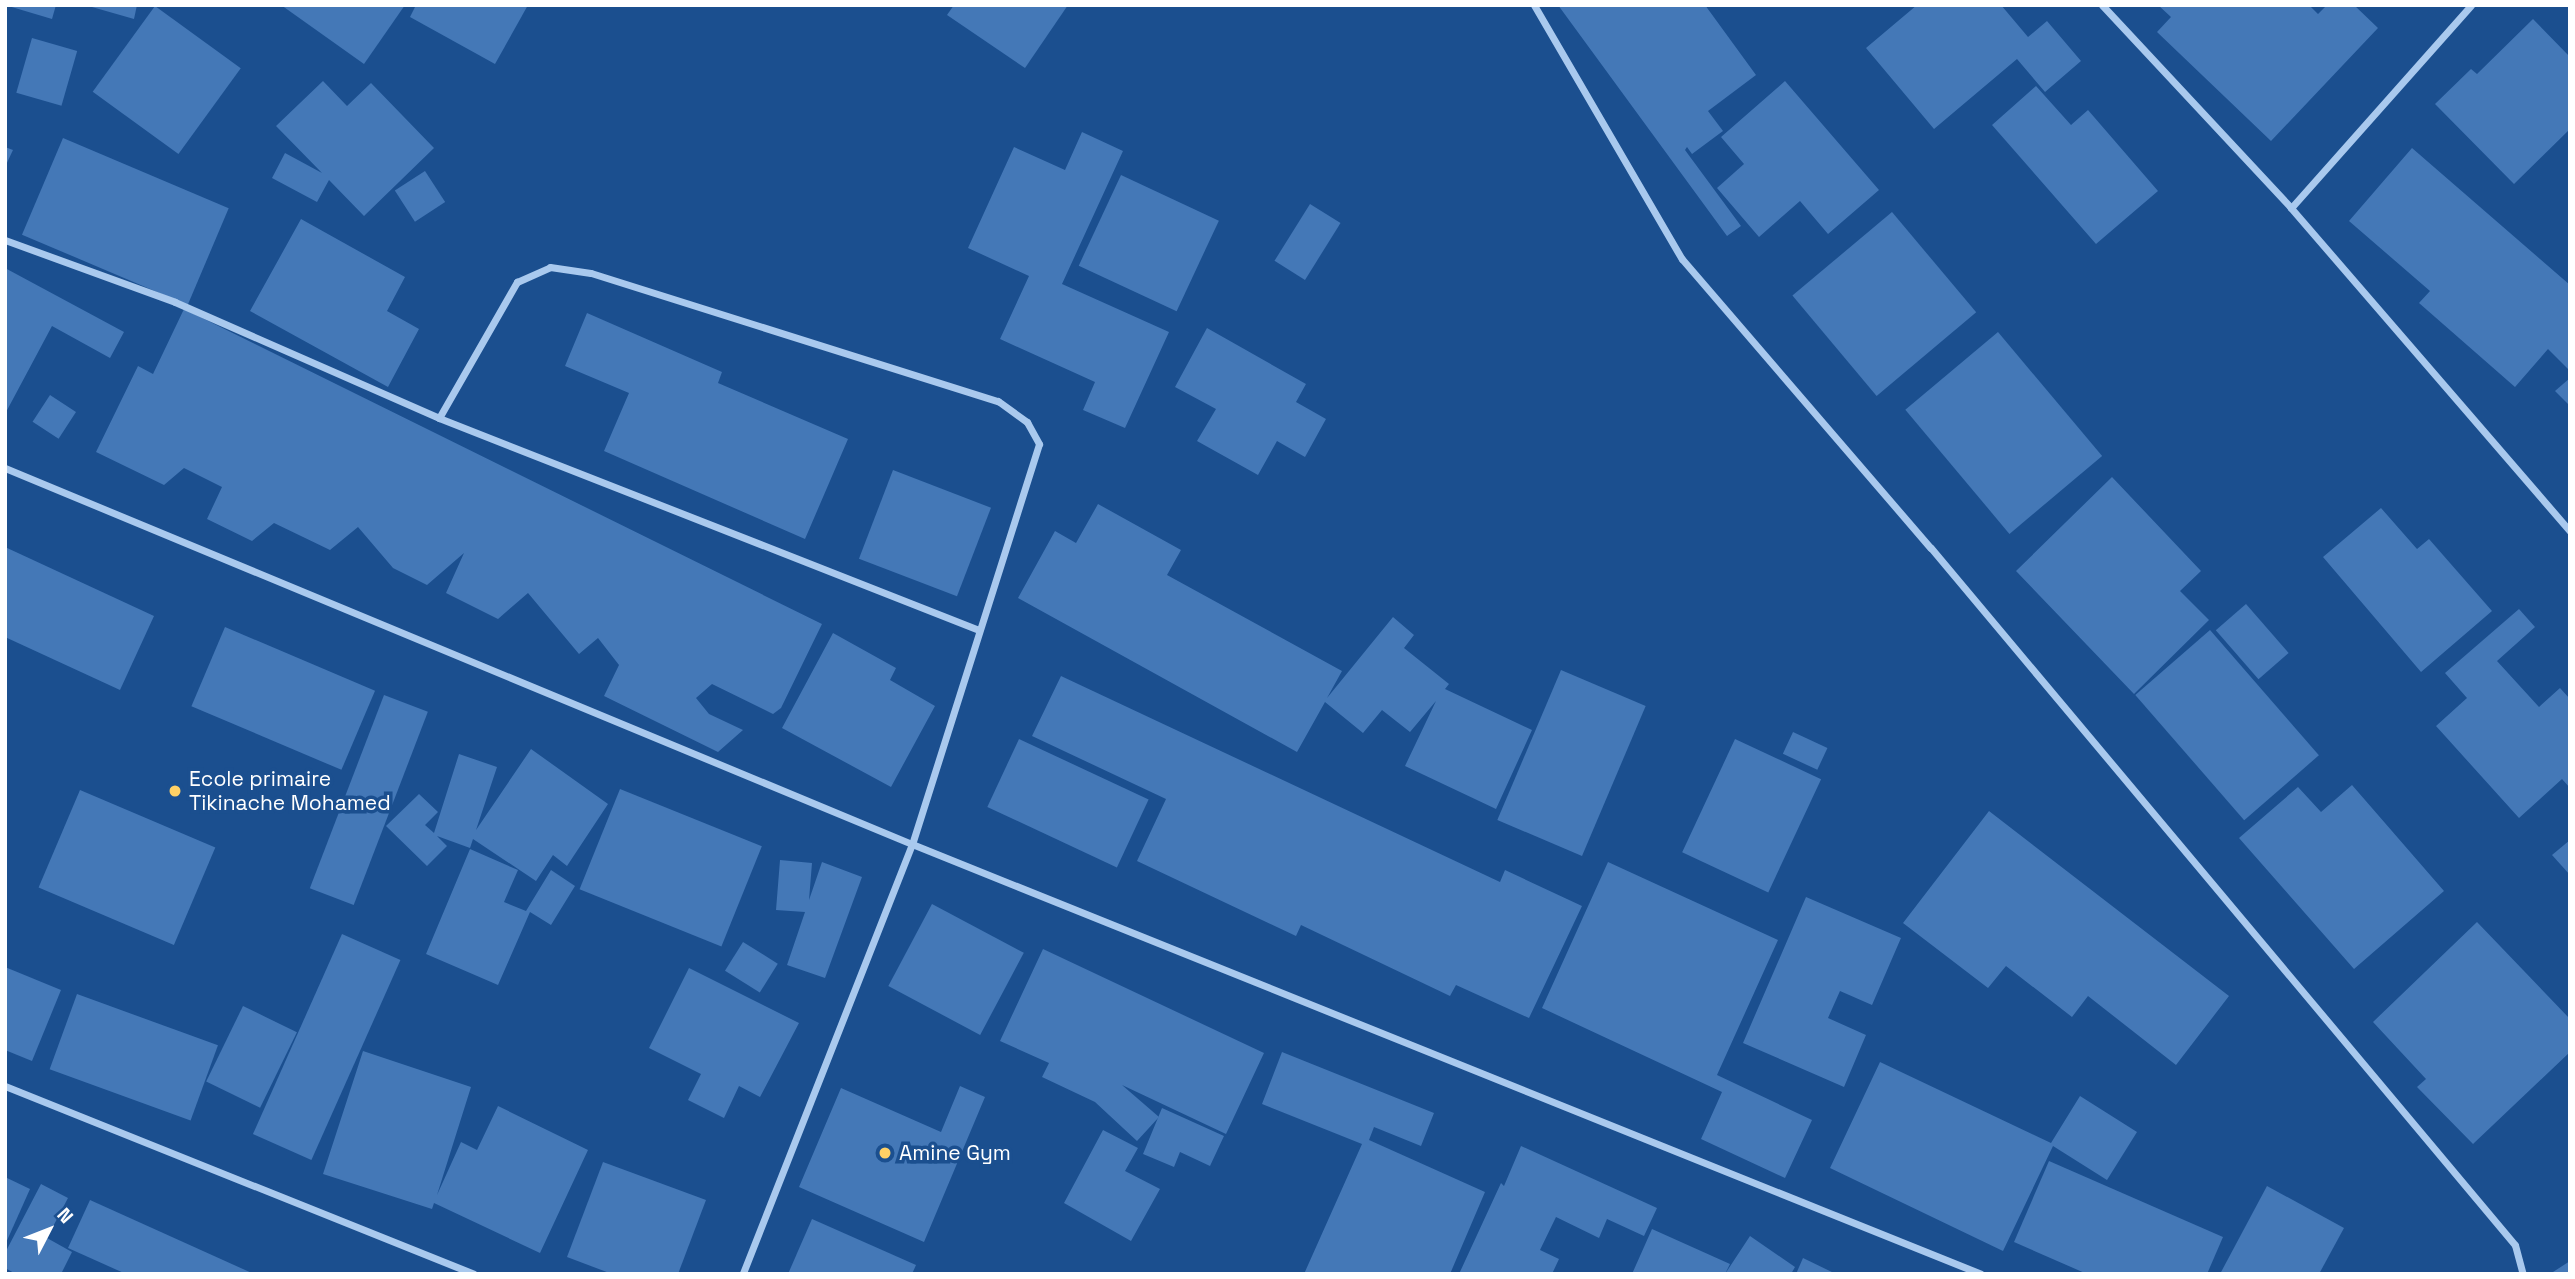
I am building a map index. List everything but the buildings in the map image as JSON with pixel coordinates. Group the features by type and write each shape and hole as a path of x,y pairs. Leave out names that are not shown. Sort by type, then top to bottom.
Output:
{"street":[{"path":"1534,5 1682,259 1931,548 2506,1234 2515,1245 2523,1274"},
{"path":"2102,5 2291,208 2570,531"},
{"path":"2291,208 2471,5"},
{"path":"5,240 174,302 439,418 979,630"},
{"path":"439,418 517,282 550,267 591,273 999,401 1027,422 1039,444 912,844 743,1274"},
{"path":"5,468 912,844 1981,1274"},
{"path":"5,1086 474,1274"}],"place":[{"name":"Ecole primaire Tikinache Mohamed","path":"175,791"},
{"name":"Amine Gym","path":"885,1153"}]}
